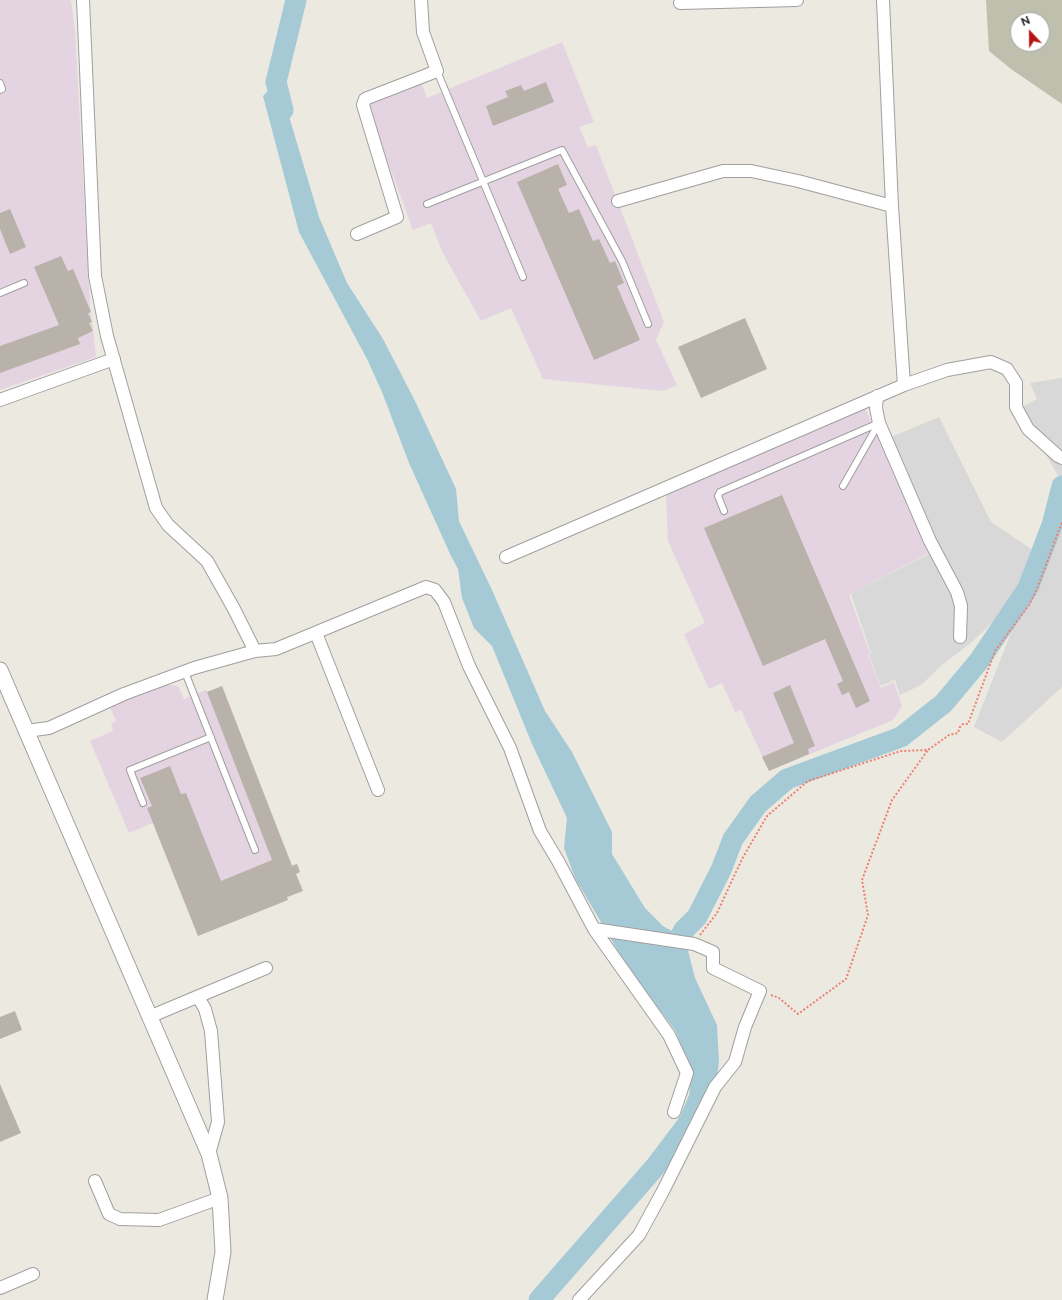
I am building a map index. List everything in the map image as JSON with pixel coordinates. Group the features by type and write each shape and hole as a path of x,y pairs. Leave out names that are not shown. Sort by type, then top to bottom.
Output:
{"street":[{"path":"83,0 95,276 107,336 156,508 168,525 207,561 234,609 255,651"},
{"path":"357,234 397,217 363,105 365,99 437,71 423,32 421,0"},
{"path":"680,3 798,0"},
{"path":"883,0 892,206 904,385"},
{"path":"618,201 723,171 751,171 798,181 892,206"},
{"path":"0,400 114,359"},
{"path":"506,557 904,385 947,370 991,362 1007,369 1016,383 1016,408 1028,429 1060,457"},
{"path":"877,396 876,408 879,424 930,541 957,592 961,606 960,637"},
{"path":"26,731 49,728 124,694 185,672 255,651 276,649 426,587 435,590 444,602 469,666 510,748 540,831 599,930 669,1035 687,1073 674,1112"},
{"path":"316,633 378,790"},
{"path":"0,670 209,1154 220,1198 223,1252 215,1300"},
{"path":"579,1300 639,1235 662,1193 715,1087 735,1062 745,1027 760,991 713,968 713,952 693,944 599,930"},
{"path":"149,1017 266,968"},
{"path":"198,997 205,1009 211,1031 218,1122 209,1154"},
{"path":"95,1181 109,1214 120,1219 159,1220 220,1198"},
{"path":"0,1288 33,1274"}],"lane":[{"path":"437,71 523,277"},
{"path":"0,83 2,89 0,90"},
{"path":"427,204 562,150 622,261 648,324"},
{"path":"0,293 24,283"},
{"path":"843,486 879,424"},
{"path":"724,511 718,496 720,492 879,424"},
{"path":"185,672 255,850"},
{"path":"143,803 130,770 211,737"}],"path":[{"path":"760,991 779,998 798,1014 846,979 868,915 862,880 892,800 928,750 949,735 958,733 963,724 968,724 994,652 1029,605 1037,589 1062,522"},
{"path":"693,944 717,913 742,859 767,816 808,781 901,751 928,750"}],"shaded area":[{"path":"0,0 71,0 75,30 90,305 96,357 0,390"},
{"path":"986,0 1062,0 1062,104 1011,69 989,51"},
{"path":"562,42 594,122 579,127 588,147 596,145 664,322 656,340 677,385 663,391 543,379 511,308 481,321 443,253 431,223 413,230 368,108 370,103 422,84 427,98"},
{"path":"1062,378 1062,483 1020,408 1037,399 1030,383"},
{"path":"865,408 931,552 849,595 870,653 868,654 881,688 894,682 902,706 893,720 769,771 741,710 735,712 722,683 709,689 684,634 705,623 668,541 666,494"},
{"path":"939,417 991,522 1045,558 1062,510 1062,687 1002,742 974,727 1018,615 1027,597 1009,606 972,642 942,665 921,685 900,695 895,680 881,686 869,655 871,653 851,594 939,549 889,438"},
{"path":"164,684 178,686 184,699 206,690 207,692 222,686 292,865 297,864 300,872 296,874 303,891 198,936 153,823 129,833 90,741 113,731 111,724 116,721 110,707"}],"water":[{"path":"276,82 283,96 319,217 347,283 383,339 415,401 456,489 459,521 492,590 545,711 572,752 612,832 612,854 645,908 663,926 685,939 695,978 717,1025 719,1061 717,1078 689,1122 690,1066 675,1030 628,968 575,878 564,848 567,818 532,744 492,646 474,628 462,598 458,569 409,463 382,392 368,361 299,232 263,96"}],"building":[{"path":"546,82 554,102 493,126 486,106 508,97 505,91 521,85 524,91"},
{"path":"558,164 567,185 558,189 569,213 579,209 593,241 599,239 610,263 615,261 624,283 617,286 640,340 594,360 517,182"},
{"path":"10,209 26,247 10,254 0,229 0,213"},
{"path":"61,256 68,271 73,269 91,312 88,313 92,322 89,323 93,331 78,338 80,344 0,373 0,346 59,325 34,267"},
{"path":"745,318 767,369 701,398 678,347"},
{"path":"782,495 870,701 856,708 849,692 842,695 837,684 843,681 825,639 763,666 704,528"},
{"path":"790,685 815,746 808,749 809,754 769,771 762,757 794,743 773,693"},
{"path":"222,686 292,866 297,864 300,872 296,874 303,891 287,897 288,900 198,936 147,808 152,806 140,778 170,766 181,794 186,793 221,881 272,860 207,692"},
{"path":"15,1011 22,1030 0,1039 0,1017"},
{"path":"0,1084 21,1133 0,1142"}],"waterway":[{"path":"283,110 276,82 296,0"},
{"path":"675,963 675,946 684,930 697,917 721,870 733,839 758,804 787,779 901,737 944,703 979,661 1028,588 1052,525 1062,486"},
{"path":"539,1300 655,1167 689,1122 700,1096"}]}
